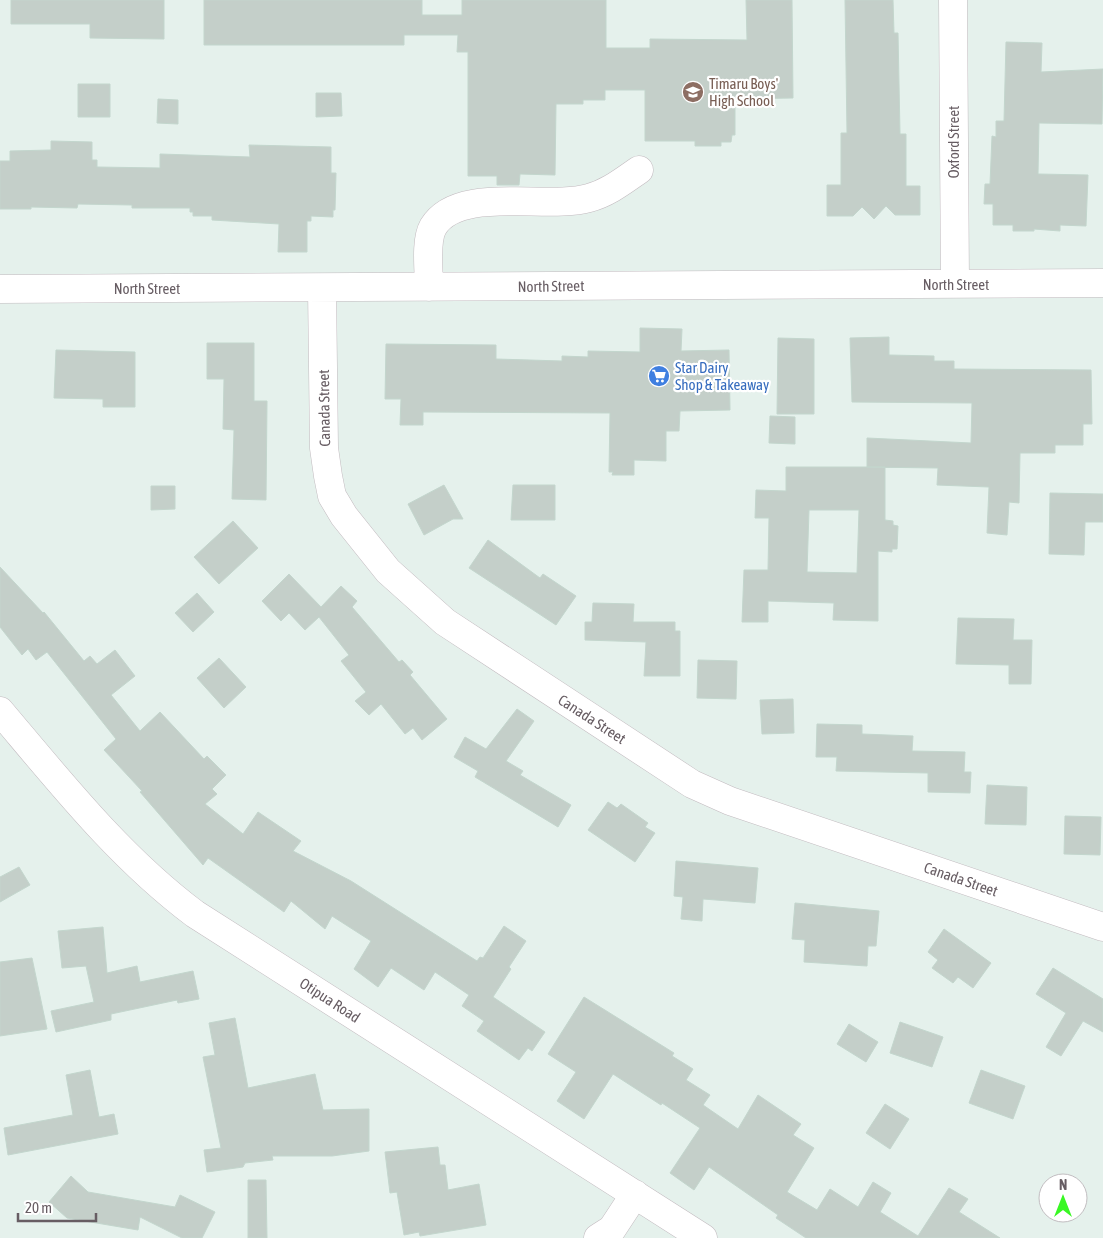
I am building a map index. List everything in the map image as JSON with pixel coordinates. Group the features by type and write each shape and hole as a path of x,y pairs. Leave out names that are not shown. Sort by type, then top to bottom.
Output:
{"street":[{"name":"Oxford Street","path":"953,0 955,284"},
{"path":"429,288 429,239 433,227 447,213 464,206 488,201 563,203 590,198 612,188 639,170"},
{"name":"North Street","path":"0,289 1103,283"},
{"name":"Canada Street","path":"322,288 324,448 332,496 344,516 388,571 444,622 692,784 730,801 1103,927"},
{"name":"Otipua Road","path":"0,710 116,845 168,894 203,919 703,1238"},
{"path":"598,1238 612,1230 635,1194"}],"building":[{"path":"11,0 164,0 164,39 90,38 90,24 11,24"},
{"path":"204,0 422,0 422,15 462,15 462,0 606,0 606,48 650,48 650,39 747,40 746,0 792,0 793,98 735,99 735,135 732,135 731,142 721,142 721,146 695,146 695,141 645,141 645,90 605,90 605,100 583,100 583,104 556,104 555,175 520,174 519,185 497,185 497,176 468,176 468,52 457,52 458,35 404,35 404,45 204,45"},
{"path":"845,0 893,0 894,33 898,33 900,134 906,134 906,186 920,186 920,215 895,215 886,206 874,219 862,207 853,216 827,216 827,185 841,185 841,133 847,133"},
{"path":"1006,42 1042,43 1041,72 1103,69 1102,124 1039,123 1038,174 1088,175 1086,226 1060,225 1060,231 1034,229 1034,231 1013,231 1013,225 993,225 993,204 984,204 985,184 990,184 992,136 996,137 996,121 1004,121"},
{"path":"78,84 110,84 110,117 78,117"},
{"path":"316,93 341,93 342,116 316,117"},
{"path":"158,99 178,100 178,124 157,123"},
{"path":"51,141 92,142 92,160 97,160 97,167 160,168 160,154 250,157 249,145 331,147 331,173 336,173 335,210 333,210 333,217 311,216 311,221 307,221 307,252 278,252 279,224 212,220 212,216 193,216 190,208 132,208 132,205 78,204 77,208 31,207 31,209 0,209 0,161 10,161 10,151 51,150"},
{"path":"640,328 682,329 681,351 729,350 730,410 680,411 679,431 666,431 666,461 634,460 634,475 612,475 613,472 609,472 610,413 423,412 423,425 400,425 401,399 385,399 386,344 496,345 496,359 562,361 562,356 588,357 588,351 640,352"},
{"path":"889,337 889,355 934,356 934,361 954,361 954,369 1091,370 1092,424 1083,424 1083,445 1055,445 1055,453 1020,453 1019,503 1009,502 1007,535 987,533 989,487 937,485 938,468 867,467 867,438 971,443 972,403 852,402 850,338"},
{"path":"778,338 814,339 814,414 777,414"},
{"path":"207,343 254,343 254,401 267,401 266,500 232,499 234,430 223,429 224,379 207,379"},
{"path":"56,350 135,352 135,407 103,407 103,399 54,398"},
{"path":"770,416 795,417 795,444 769,443"},
{"path":"786,467 885,467 885,520 893,521 893,525 898,526 897,549 892,549 892,552 878,551 878,621 833,620 834,603 768,601 768,622 742,622 744,570 768,570 769,518 755,518 756,490 786,491","holes":["809,510 859,510 857,573 807,572"]},
{"path":"444,485 463,519 453,519 424,535 408,504"},
{"path":"513,485 555,485 555,520 511,520"},
{"path":"151,486 175,486 175,509 151,510"},
{"path":"1050,493 1103,494 1103,522 1085,522 1084,555 1049,554"},
{"path":"233,521 258,548 219,584 194,557"},
{"path":"488,540 540,578 543,574 576,596 556,625 469,568"},
{"path":"0,567 44,612 84,661 90,656 97,664 115,650 135,676 111,695 140,731 160,712 204,759 207,756 226,775 212,789 217,794 205,804 243,834 258,812 301,841 293,851 351,881 477,961 480,957 483,958 504,926 526,941 493,997 545,1032 532,1051 528,1048 519,1060 477,1031 484,1021 462,1006 469,995 435,972 424,990 391,968 378,987 354,969 371,941 332,916 325,929 291,901 284,912 208,858 203,865 140,792 142,791 104,750 116,739 47,652 36,660 28,649 22,655 0,627"},
{"path":"289,574 321,607 341,586 357,601 352,607 399,662 402,660 413,672 410,675 447,719 422,740 413,728 405,734 381,704 369,715 355,701 366,692 341,661 349,655 319,617 305,630 289,613 281,621 262,601"},
{"path":"197,593 214,612 193,632 175,613"},
{"path":"593,603 634,604 633,622 675,622 675,631 680,631 680,676 644,676 646,642 585,640 585,622 592,622"},
{"path":"958,618 1014,619 1013,640 1032,640 1031,684 1009,684 1009,665 956,664"},
{"path":"219,658 246,687 224,708 197,678"},
{"path":"698,660 737,661 736,699 697,698"},
{"path":"793,699 794,733 762,734 760,700"},
{"path":"517,709 534,721 506,761 523,771 520,775 571,805 558,827 475,777 478,771 454,757 465,737 486,749"},
{"path":"817,724 862,725 862,734 913,736 912,751 965,752 964,772 971,772 970,793 928,792 928,773 836,771 837,757 816,757"},
{"path":"987,785 1027,787 1026,825 985,824"},
{"path":"608,802 617,808 621,804 648,823 645,827 655,833 635,862 588,830"},
{"path":"1065,816 1101,817 1100,855 1064,854"},
{"path":"676,861 758,868 755,903 703,899 702,921 681,919 683,897 674,896"},
{"path":"19,867 30,885 0,902 0,877"},
{"path":"795,903 879,911 876,946 868,946 867,966 804,962 805,940 792,939"},
{"path":"103,927 107,973 137,966 140,982 193,971 199,999 178,1003 177,1000 111,1014 111,1020 56,1032 51,1011 94,1002 86,966 62,968 58,931"},
{"path":"944,929 991,963 973,988 958,977 953,983 932,968 938,960 928,952"},
{"path":"32,958 47,1029 0,1036 0,962"},
{"path":"1053,968 1103,999 1103,1032 1083,1021 1061,1056 1046,1047 1066,1013 1036,994"},
{"path":"584,997 674,1053 672,1056 693,1069 686,1080 710,1095 703,1105 738,1129 758,1095 801,1124 793,1135 814,1148 787,1192 817,1210 830,1189 858,1207 873,1182 891,1193 880,1212 918,1236 949,1188 968,1199 959,1212 1000,1238 806,1238 776,1218 778,1215 709,1167 694,1190 670,1173 700,1128 662,1103 661,1105 613,1074 584,1119 557,1101 576,1072 548,1054"},
{"path":"235,1018 248,1088 315,1074 323,1110 369,1109 369,1151 332,1156 272,1156 273,1160 245,1163 243,1167 207,1172 204,1150 221,1148 203,1057 215,1055 209,1023"},
{"path":"900,1022 943,1037 932,1067 890,1053"},
{"path":"849,1024 878,1042 866,1062 837,1044"},
{"path":"90,1070 99,1117 114,1114 118,1134 8,1155 4,1128 73,1115 66,1075"},
{"path":"981,1070 1025,1086 1013,1119 969,1103"},
{"path":"885,1104 909,1119 890,1149 866,1133"},
{"path":"438,1147 440,1165 445,1165 448,1190 479,1184 486,1225 420,1236 419,1232 404,1235 397,1192 390,1193 385,1152"},
{"path":"71,1176 88,1192 175,1207 180,1195 215,1212 202,1238 182,1238 140,1217 138,1230 67,1218 49,1202"},
{"path":"248,1180 266,1180 267,1238 248,1238"}],"place":[{"name":"Timaru Boys' High School","path":"693,92"},
{"name":"Star Dairy Shop & Takeaway","path":"659,376"}]}
